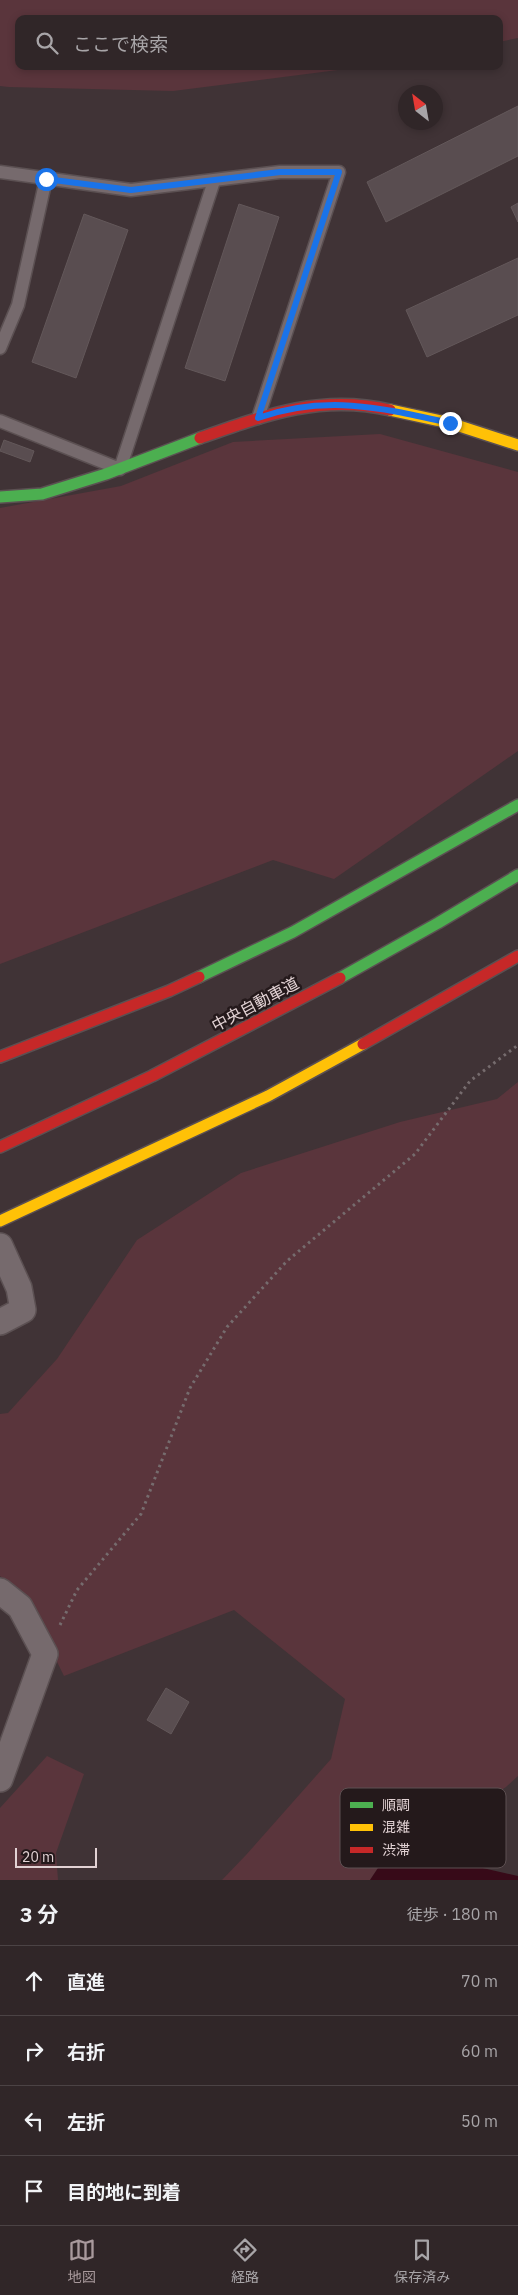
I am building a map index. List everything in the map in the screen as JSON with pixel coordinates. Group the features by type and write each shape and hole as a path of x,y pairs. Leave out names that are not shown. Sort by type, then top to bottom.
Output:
{"main road":[{"path":"0,497 42,494 120,469 258,418 327,403 383,408 450,423 518,445"},
{"path":"0,1057 169,991 292,932 518,805"},
{"name":"中央自動車道","path":"0,1147 96,1104 239,1032 366,964 518,875"},
{"path":"0,1221 268,1096 411,1018 518,956"}],"street":[{"path":"0,1246 19,1288 23,1310 0,1322"},
{"path":"0,1591 20,1607 45,1654 0,1778"}],"lane":[{"path":"0,172 131,190 280,172 339,172 258,418"},
{"path":"0,348 18,305 46,179"},
{"path":"0,421 120,469 214,181"}],"path":[{"path":"45,1654 78,1590 140,1514 190,1388 227,1327 287,1261 415,1154 470,1080 518,1044"}],"shaded area":[{"path":"0,0 518,0 518,38 503,41 503,15 15,15 15,70 338,70 173,91 0,86"},
{"path":"380,434 518,472 518,751 334,879 273,860 0,964 0,508 121,486 233,442"},
{"path":"518,1082 518,1776 504,1788 340,1788 340,1868 378,1868 370,1880 222,1880 331,1759 345,1699 234,1610 64,1676 24,1595 0,1576 0,1414 8,1413 57,1359 137,1240 241,1173 400,1122 497,1099"},
{"path":"47,1756 84,1774 56,1853 58,1880 0,1880 0,1808"},
{"path":"378,1868 483,1868 518,1876 518,1880 370,1880"}],"building":[{"path":"518,106 518,156 386,222 367,182"},
{"path":"518,203 518,222 511,207"},
{"path":"239,204 279,217 225,381 185,368"},
{"path":"84,214 128,230 76,378 32,362"},
{"path":"518,258 518,315 427,357 406,310"},
{"path":"4,440 34,451 30,462 0,451"},
{"path":"166,1688 189,1702 171,1734 147,1720"}],"traffic: fast":[{"path":"0,497 42,494 106,474 200,438"},
{"path":"199,977 293,932 518,805"},
{"path":"340,978 518,875"}],"traffic: slow":[{"path":"390,410 450,423 518,445"},
{"path":"0,1221 268,1096 363,1044"}],"traffic: jam":[{"path":"200,438 294,409 340,404 390,410"},
{"path":"363,1044 518,956"},
{"path":"0,1057 169,991 199,977"},
{"path":"0,1147 152,1076 340,978"}],"route":[{"path":"46,179 131,190 280,172 339,172 258,418 269,414 327,403 383,408 450,423"}]}
